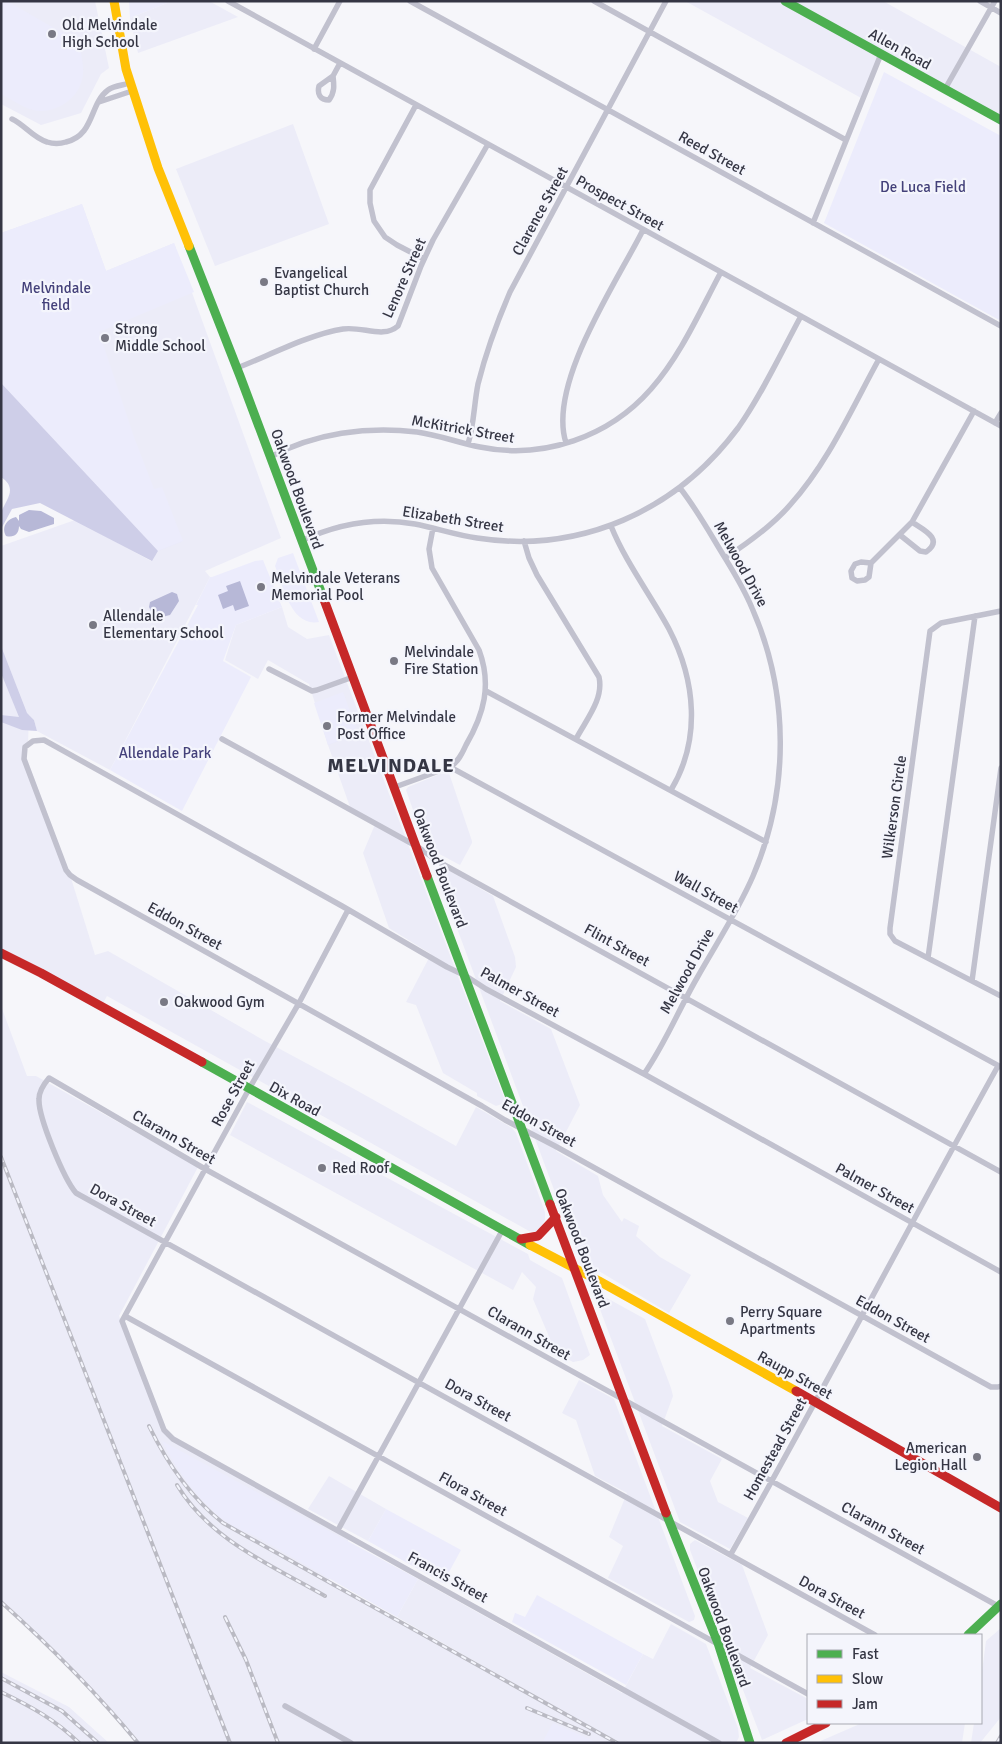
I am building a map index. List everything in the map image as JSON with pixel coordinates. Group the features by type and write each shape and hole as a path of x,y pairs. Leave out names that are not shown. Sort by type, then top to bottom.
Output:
{"main road":[{"name":"Oakwood Boulevard","path":"114,1 120,44 131,87 158,168 237,368 670,1522 718,1643 750,1743"},
{"name":"Allen Road","path":"785,1 1001,120"},
{"name":"Dix Road","path":"1,953 519,1239 575,1268"},
{"path":"519,1239 533,1239 542,1234 556,1217"},
{"name":"Raupp Street","path":"575,1268 918,1459 1001,1508"},
{"path":"969,1634 999,1605"},
{"path":"786,1743 824,1724"}],"street":[{"name":"Prospect Street","path":"228,1 998,424"},
{"path":"314,48 340,1"},
{"name":"Reed Street","path":"410,1 1001,326"},
{"path":"594,1 846,140"},
{"name":"Clarence Street","path":"468,444 478,385 495,327 510,292 666,1"},
{"path":"980,1 1001,12"},
{"path":"945,89 995,1"},
{"path":"813,223 881,54"},
{"path":"333,76 340,63"},
{"path":"12,119 47,142 60,144 79,137 87,128 99,102 131,87"},
{"path":"416,105 370,190 370,203 374,221 385,236 396,246 424,259"},
{"name":"Lenore Street","path":"237,368 332,331 358,328 383,333 393,330 401,321 433,240 488,144"},
{"path":"566,443 564,436 564,412 578,355 591,326 644,230"},
{"name":"McKitrick Street","path":"270,456 316,438 345,432 369,430 418,432 442,436 494,450 520,451 547,448 588,436 624,415 651,389 674,358 721,272"},
{"name":"Elizabeth Street","path":"301,541 332,528 366,522 398,522 479,539 533,542 586,534 611,526 646,510 680,488 711,459 739,427 751,408 801,316"},
{"path":"725,558 772,523 805,487 825,456 878,359"},
{"path":"871,563 912,522 974,411"},
{"path":"998,424 1001,412"},
{"name":"Melwood Drive","path":"644,1074 754,875 766,842 775,807 780,773 777,699 770,662 758,624 743,588 698,513 680,488"},
{"path":"900,535 920,551 926,552 930,549 933,544 932,537 912,522"},
{"path":"611,526 626,558 670,631 680,654 687,678 692,712 691,739 683,767 671,790"},
{"path":"395,786 450,767 458,760 477,727 486,691 485,670 479,650 432,568 429,549 433,528"},
{"path":"524,541 536,575 599,678 601,689 598,698 576,738"},
{"name":"Wilkerson Circle","path":"1001,611 941,623 930,631 890,928 890,934 895,941 1001,996"},
{"path":"928,958 975,616"},
{"path":"269,669 312,691 353,676"},
{"path":"486,691 766,842"},
{"name":"Flint Street","path":"222,739 418,847 439,862 1001,1172"},
{"name":"Palmer Street","path":"28,744 36,740 44,740 348,910 447,968 466,976 486,989 644,1074 1001,1272"},
{"name":"Eddon Street","path":"28,744 24,752 24,759 70,875 505,1120 991,1387 999,1387"},
{"name":"Wall Street","path":"450,767 999,1066"},
{"path":"972,981 1001,768"},
{"name":"Rose Street","path":"125,1316 249,1089 299,1003 348,910"},
{"name":"Homestead Street","path":"731,1554 816,1402 911,1222 999,1066"},
{"name":"Clarann Street","path":"70,1186 42,1118 38,1101 40,1091 49,1078 205,1169 999,1605"},
{"name":"Dora Street","path":"70,1186 81,1196 873,1634"},
{"path":"338,1530 503,1229"},
{"name":"Francis Street","path":"125,1316 122,1321 123,1327 166,1433 173,1439 719,1743"},
{"name":"Flora Street","path":"125,1316 807,1693"},
{"path":"285,1706 351,1743"}],"shaded area":[{"name":"Old Melvindale High School","path":"1,1 95,1 109,68 101,74 81,113 41,125 1,104"},
{"path":"172,1 209,1 238,17 138,53 130,18"},
{"path":"685,1 883,1 1001,67 1001,120 881,54 863,99"},
{"path":"293,124 329,224 215,266 176,169"},
{"path":"82,204 106,271 174,243 281,538 205,571 210,577 110,770 37,731 34,720 29,715 28,744 24,751 70,875 95,955 108,951 265,1041 456,1146 476,1107 512,1128 516,1133 545,1212 545,1220 536,1232 529,1231 107,996 101,1007 1,953 1,546 75,520 151,561 158,551 1,405 1,233"},
{"path":"1,383 158,551 152,561 40,503 12,509 1,529 1,513 10,490 6,481 1,477"},
{"path":"29,510 41,511 54,518 54,524 29,532 21,529 19,526 15,535 6,536 4,530 8,522 16,517 19,521 19,515"},
{"path":"240,581 249,606 235,611 233,605 223,609 218,595 228,591 226,586"},
{"path":"172,592 177,594 179,601 170,615 162,617 151,611 149,607 150,602"},
{"path":"282,607 288,627 307,639 329,635 504,1098 502,1104 496,1106 477,1096 477,1093 443,1073 416,1005 406,1002 431,954 389,928 363,853 376,822 350,807 309,684 268,660 258,679 225,660 236,625"},
{"path":"1,646 27,713 34,720 37,731 22,730 1,722 1,715 19,717 1,673"},
{"path":"449,773 472,841 460,865 430,849 425,844 406,790 408,787 440,774"},
{"path":"445,868 493,896 515,957 516,967 500,1001 551,1029 580,1105 556,1151 598,1176 603,1195 622,1222 624,1218 639,1226 636,1236 660,1257 691,1275 669,1313 582,1261 579,1257 448,904 438,874"},
{"path":"1,1006 27,1076 36,1076 198,1167 119,1316 166,1433 350,1537 328,1582 617,1743 138,1743 77,1674 1,1602"},
{"path":"247,1102 528,1254 530,1260 562,1278 590,1355 583,1360 573,1362 556,1353 533,1299 536,1287 522,1272 513,1290 230,1135"},
{"path":"605,1297 645,1319 673,1396 662,1426 722,1459 710,1481 718,1502 748,1518 730,1549 680,1522 598,1304 599,1300"},
{"path":"579,1380 614,1399 695,1616 694,1620 689,1622 608,1578 623,1546 609,1537 627,1493 595,1476 576,1420 562,1413"},
{"path":"329,1476 386,1509 368,1541 308,1509"},
{"path":"695,1540 742,1565 768,1635 750,1668 807,1698 807,1719 762,1740 690,1550 690,1544"},
{"path":"418,1579 622,1693 643,1654 653,1659 671,1624 706,1644 738,1728 739,1737 736,1743 619,1743 397,1617"},
{"path":"1001,1628 1001,1717 980,1743 971,1743 974,1724 982,1724 982,1671 986,1641"},
{"path":"1,1672 69,1707 109,1743 1,1743"},
{"path":"860,1724 965,1724 962,1743 816,1743"}],"green space":[{"path":"1,1 7,1 80,43 83,70 81,83 78,90 66,103 50,110 33,110 1,94"},
{"path":"129,1 172,1 130,18"},
{"name":"De Luca Field","path":"884,72 1001,136 1001,321 824,223"},
{"name":"Melvindale field","path":"82,204 106,271 174,243 194,292 99,332 134,437 154,489 162,487 183,541 158,551 1,383 1,233"},
{"path":"293,553 319,622 309,622 301,618 295,612 285,594 275,566 278,558"},
{"name":"Allendale Park","path":"263,560 282,607 236,625 223,661 251,677 182,811 110,770 198,605 196,605 210,577"},
{"path":"343,692 358,733 328,745 314,703"},
{"path":"162,1441 418,1579 397,1617 260,1539 229,1524 218,1516 191,1487 175,1465"},
{"path":"386,1509 461,1550 443,1583 368,1541"},
{"path":"537,1595 643,1654 626,1685 512,1622 515,1613 525,1617"},
{"path":"553,1723 598,1743 542,1743"}],"railway":[{"path":"1,1157 230,1743"},
{"path":"149,1426 180,1479 200,1502 223,1523 617,1743"},
{"path":"177,1485 206,1521 224,1536 263,1562 325,1596"},
{"path":"1,1602 72,1670 138,1743"},
{"path":"225,1617 246,1660 278,1743"},
{"path":"1,1678 62,1711 98,1743"},
{"path":"1,1692 42,1714 79,1743"},
{"path":"527,1708 589,1734"},
{"path":"997,1743 1001,1736"}],"traffic: fast":[{"path":"785,1 1001,120"},
{"path":"189,246 323,597"},
{"path":"427,876 550,1204"},
{"path":"202,1062 530,1245"},
{"path":"666,1513 718,1643 750,1743"},
{"path":"969,1634 1001,1604"}],"traffic: slow":[{"path":"114,1 126,69 158,168 189,246"},
{"path":"530,1245 599,1281 796,1391"}],"traffic: jam":[{"path":"323,597 427,876"},
{"path":"1,953 202,1062"},
{"path":"550,1204 666,1513"},
{"path":"521,1239 538,1236 556,1217"},
{"path":"796,1391 1001,1508"},
{"path":"786,1743 824,1724"}],"place":[{"name":"Old Melvindale High School","path":"52,34"},
{"name":"Evangelical Baptist Church","path":"264,282"},
{"name":"Strong Middle School","path":"105,338"},
{"name":"Melvindale Veterans Memorial Pool","path":"261,587"},
{"name":"Allendale Elementary School","path":"93,625"},
{"name":"Melvindale Fire Station","path":"394,661"},
{"name":"Former Melvindale Post Office","path":"327,726"},
{"name":"Oakwood Gym","path":"164,1002"},
{"name":"Red Roof","path":"322,1168"},
{"name":"Perry Square Apartments","path":"730,1321"},
{"name":"American Legion Hall","path":"977,1457"}],"district":[{"name":"MELVINDALE","path":"391,765"}]}
